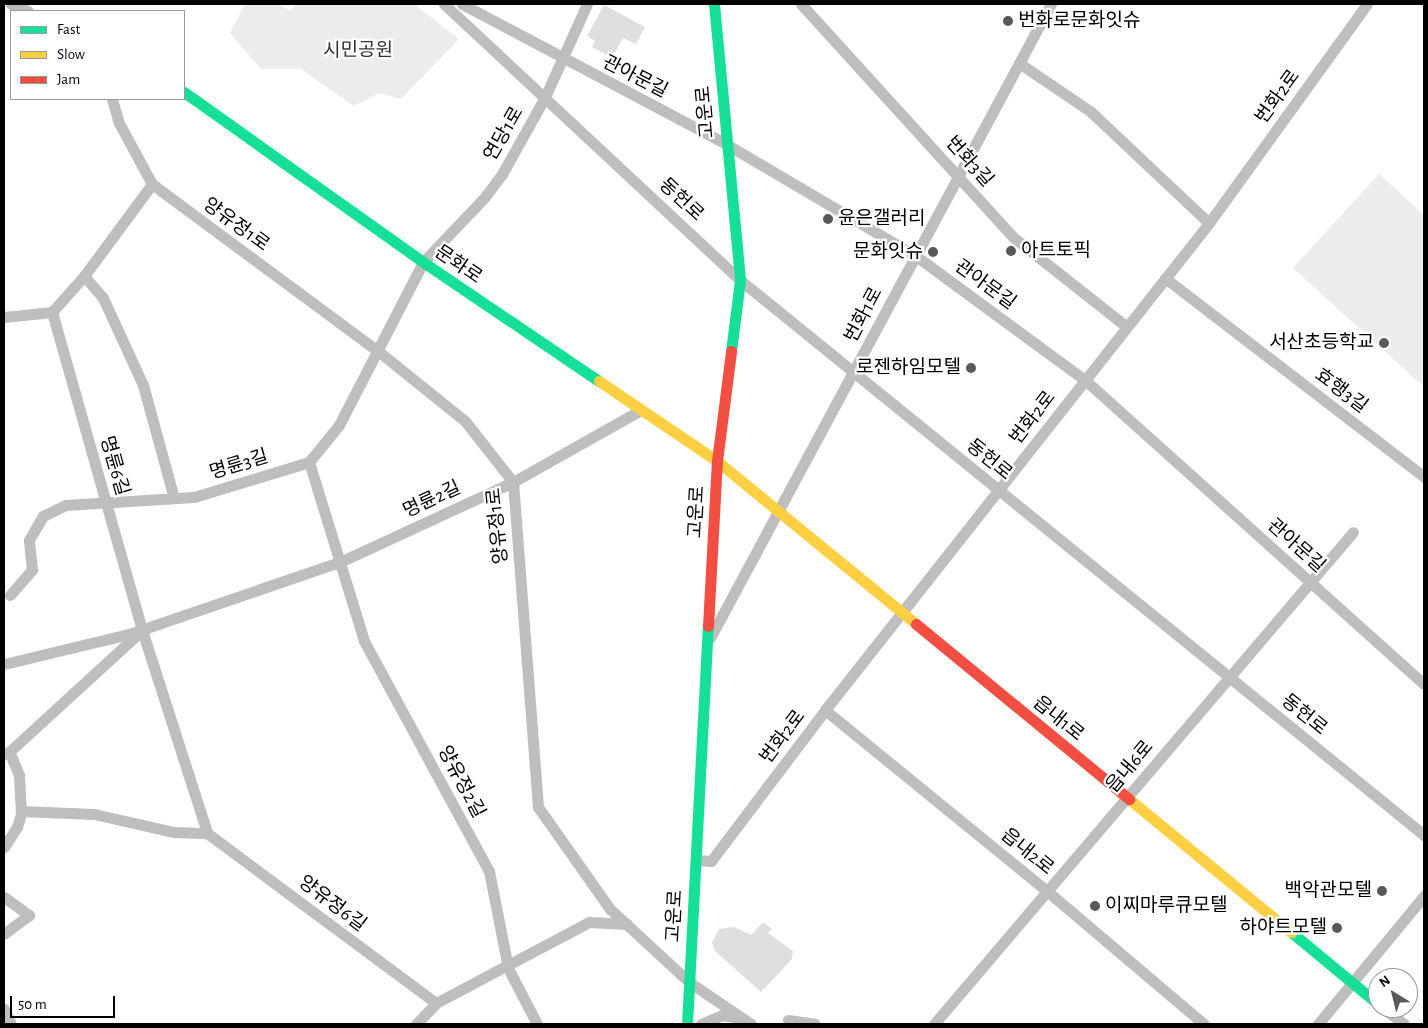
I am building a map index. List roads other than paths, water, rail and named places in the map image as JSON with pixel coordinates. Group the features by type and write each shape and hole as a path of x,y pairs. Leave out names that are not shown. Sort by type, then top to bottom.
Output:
{"street":[{"path":"11,4 26,10"},
{"path":"444,4 545,97"},
{"name":"관아문길","path":"462,4 561,59 726,144 916,256 1085,380 1424,684"},
{"name":"연당1로","path":"423,262 473,210 502,174 545,97 587,4"},
{"name":"고운로","path":"687,1024 717,461 740,280 714,4"},
{"name":"번화3길","path":"801,4 1013,237 1127,327"},
{"name":"번화1로","path":"707,643 1051,4"},
{"name":"번화2로","path":"696,860 711,861 825,710 1209,223 1367,4"},
{"path":"1019,63 1090,111 1209,223"},
{"name":"문화로","path":"185,93 423,262 717,461"},
{"name":"동헌로","path":"545,97 740,280 852,373 1424,835"},
{"name":"양유정1로","path":"112,100 119,123 152,184 378,351 465,421 514,482 538,807 610,909 689,982 748,1022"},
{"path":"4,317 52,312 84,276 152,184"},
{"path":"342,561 309,462 339,425 423,262"},
{"path":"84,276 103,298 143,385 174,498"},
{"name":"효행3길","path":"1165,278 1424,477"},
{"name":"명륜6길","path":"52,312 142,630"},
{"name":"명륜2길","path":"4,664 142,630 342,561 514,482 641,410"},
{"name":"읍내1로","path":"717,461 1368,996"},
{"name":"명륜3길","path":"10,595 32,570 29,540 43,516 66,506 194,497 309,462"},
{"name":"읍내6로","path":"934,1024 1352,532"},
{"name":"양유정2길","path":"342,561 364,641 489,870 508,968 537,1024"},
{"path":"21,811 94,814 174,832 207,833 142,630"},
{"name":"명륜2길","path":"6,753 142,630"},
{"name":"읍내2로","path":"825,710 1047,891 1204,1024"},
{"path":"4,847 17,827 21,811 19,775 6,753"},
{"name":"양유정6길","path":"207,833 436,1004"},
{"path":"1318,1024 1424,896"},
{"path":"4,897 30,915 4,934"},
{"path":"416,1024 436,1004 508,968 589,922 627,924"},
{"path":"4,1009 11,1024"},
{"path":"701,1024 722,1015 748,1022"},
{"path":"788,1020 814,1024"}],"place":[{"name":"번화로문화잇슈","path":"1008,21"},
{"name":"윤은갤러리","path":"828,219"},
{"name":"아트토픽","path":"1011,251"},
{"name":"문화잇슈","path":"933,252"},
{"name":"서산초등학교","path":"1384,343"},
{"name":"로젠하임모텔","path":"971,368"},
{"name":"백악관모텔","path":"1382,891"},
{"name":"이찌마루큐모텔","path":"1095,906"},
{"name":"하야트모텔","path":"1337,928"}],"park label":[{"name":"시민공원","path":"358,51"}]}
